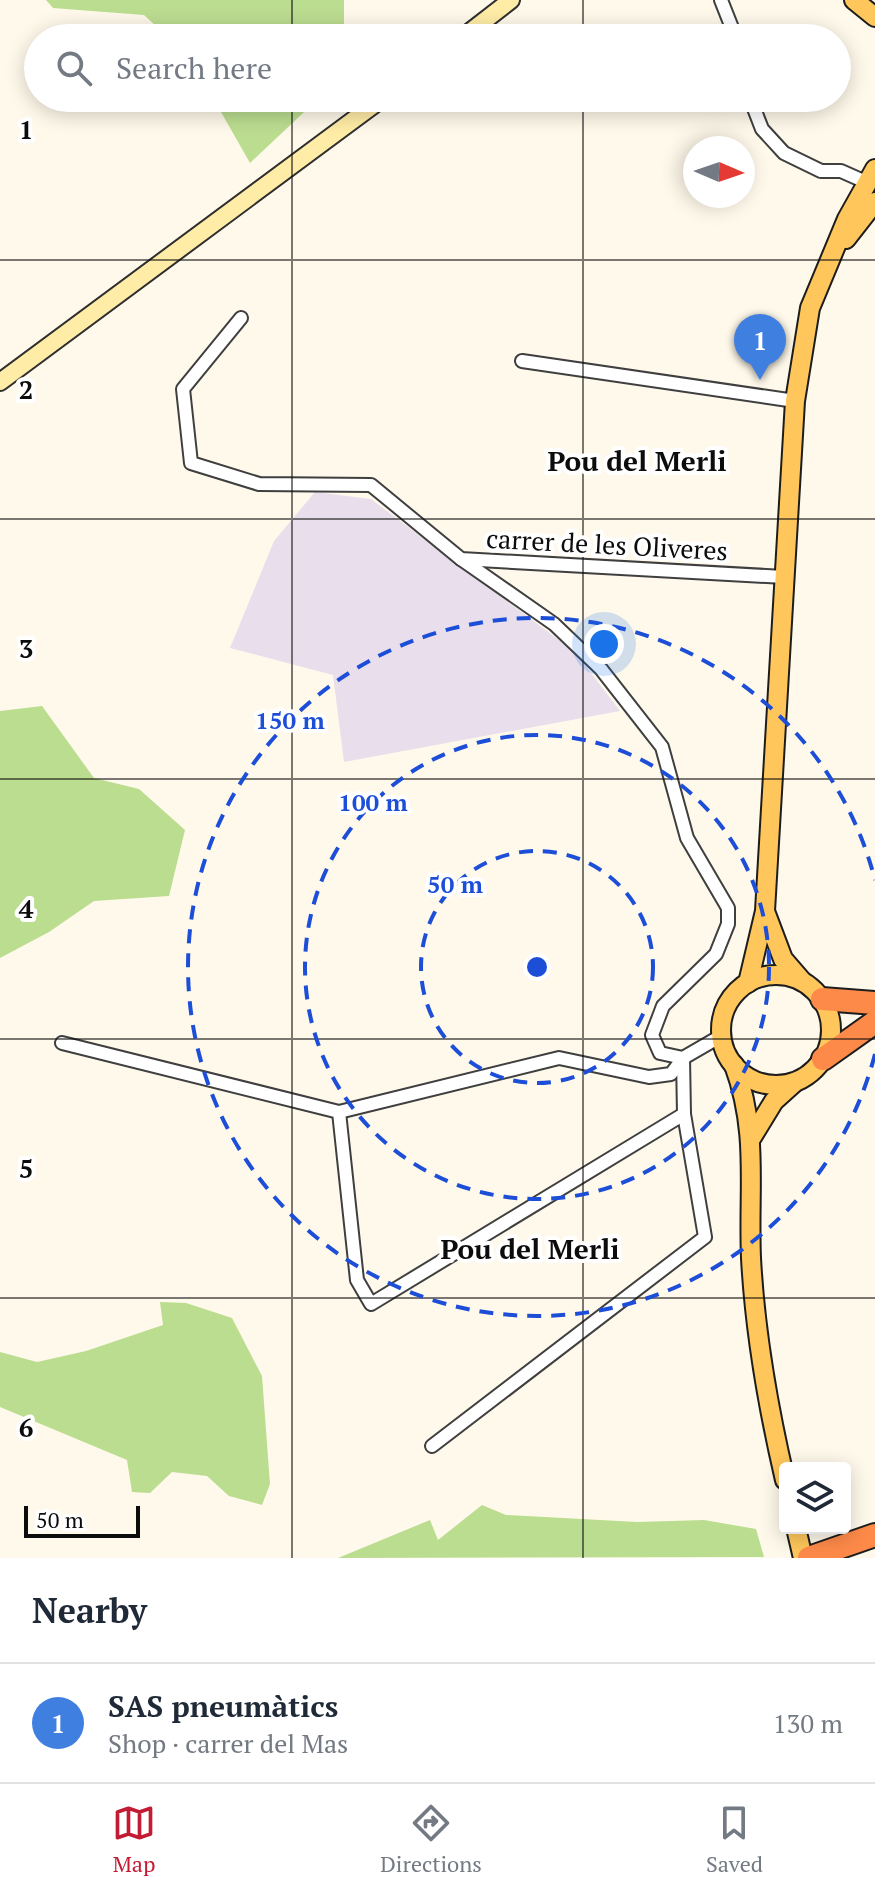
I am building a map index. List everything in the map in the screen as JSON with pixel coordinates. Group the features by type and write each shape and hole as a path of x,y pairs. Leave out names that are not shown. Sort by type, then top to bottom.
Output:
{"highway":[{"path":"822,999 875,1003"},
{"path":"823,1059 875,1022"},
{"path":"806,1558 875,1535"},
{"path":"846,1558 875,1550"}],"main road":[{"path":"480,24 511,0"},
{"path":"854,0 875,17"},
{"path":"0,382 364,112"},
{"path":"748,983 765,911 795,401 808,319 847,219 871,176"},
{"path":"833,257 875,202"},
{"path":"752,1137 774,1101 823,1059 831,1028 822,999 783,959 765,911"},
{"path":"782,1462 755,1314 750,1210 752,1137 747,1100 721,1036 727,1005 748,983 775,975 802,981"},
{"path":"734,1065 760,1083 778,1085 796,1082"},
{"path":"798,1534 806,1558"}],"street":[{"path":"721,0 730,24"},
{"path":"755,112 762,129 784,153 821,171 871,176"},
{"name":"carrer de les Oliveres","path":"241,318 183,389 191,463 259,484 371,485 461,559 784,577"},
{"path":"522,361 795,401"},
{"path":"461,559 554,624 601,669 662,747 687,838 728,908 728,924 716,954 663,1006 652,1035 660,1053 683,1058"},
{"path":"62,1043 339,1112 559,1058 649,1077 671,1074 683,1058 721,1036"},
{"path":"432,1446 705,1237 684,1114 683,1058"},
{"path":"339,1112 357,1280 371,1304 684,1114"}],"shaded area":[{"path":"315,492 371,499 575,652 620,711 344,762 333,675 230,648 274,541"}],"green space":[{"path":"46,0 344,0 344,24 154,24 144,15 53,8"},
{"path":"221,112 304,112 250,163"},
{"path":"42,706 94,778 139,789 185,830 169,896 94,901 49,932 0,958 0,711"},
{"path":"160,1302 186,1303 232,1318 262,1376 270,1484 262,1505 229,1496 207,1476 172,1472 150,1493 132,1492 127,1460 0,1407 0,1352 37,1362 86,1351 163,1325"},
{"path":"482,1505 506,1515 637,1522 704,1520 756,1529 764,1557 338,1558 430,1520 438,1540"}],"place":[{"name":"SAS pneumàtics","path":"760,380"}],"district":[{"name":"Pou del Merli","path":"637,461"},
{"name":"Pou del Merli","path":"530,1249"}]}
